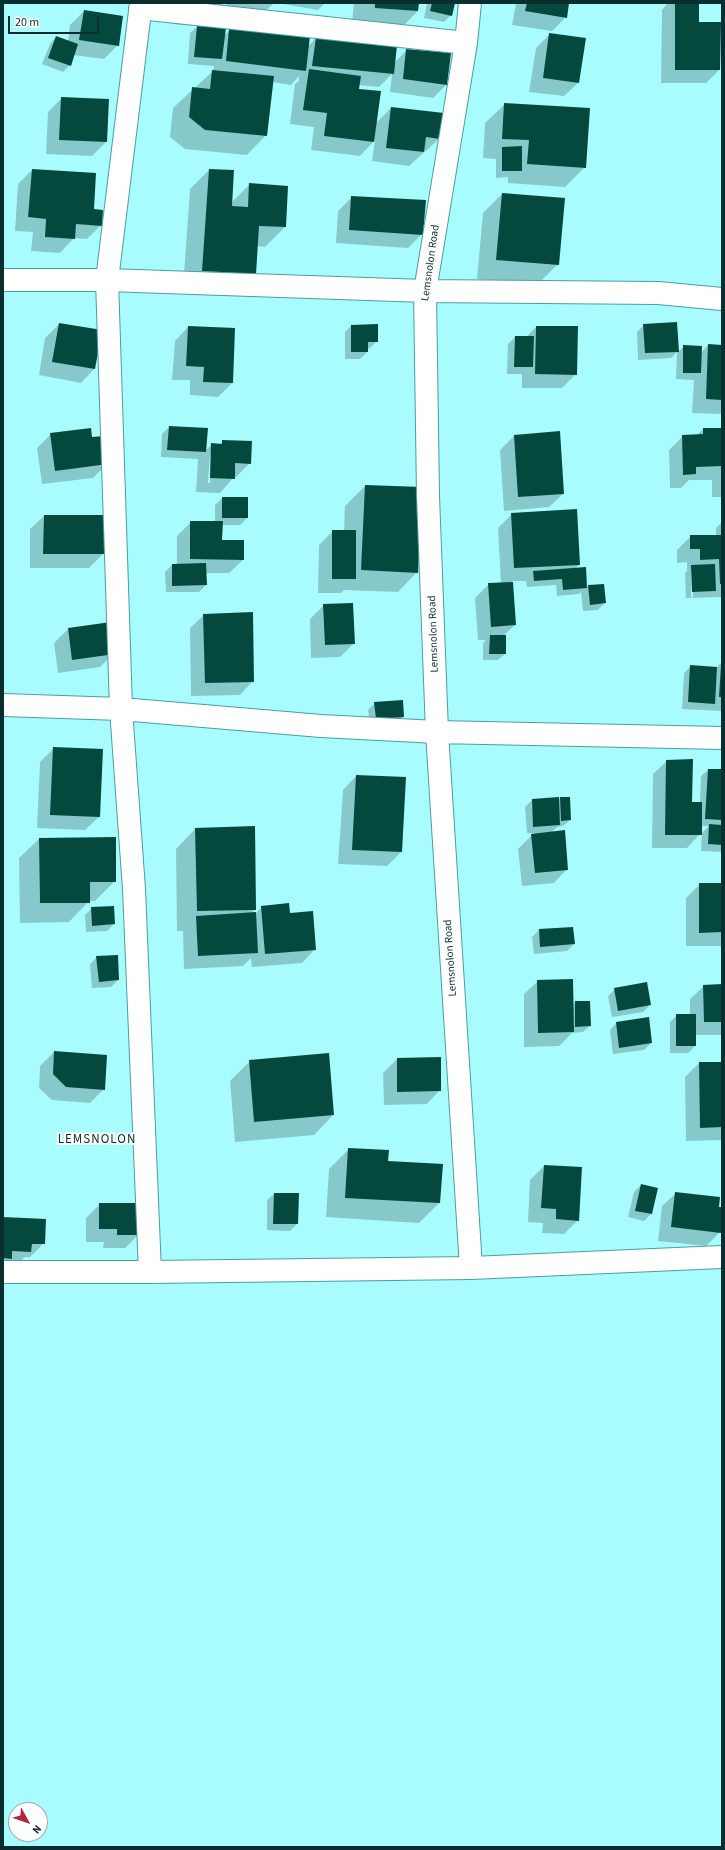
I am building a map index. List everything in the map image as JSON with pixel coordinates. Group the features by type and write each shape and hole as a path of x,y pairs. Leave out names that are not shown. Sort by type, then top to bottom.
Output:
{"street":[{"name":"Lemsnolon Road","path":"470,3 466,43 425,291 428,496 437,732 471,1268"},
{"path":"150,1272 134,889 121,709 107,280 141,6 466,43"},
{"path":"3,280 107,280 425,291 658,293 722,299"},
{"path":"3,705 121,709 321,726 437,732 722,738"},
{"path":"3,1272 150,1272 471,1268 722,1257"}],"building":[{"path":"375,3 419,3 418,11 375,8"},
{"path":"432,3 455,3 452,16 430,11"},
{"path":"527,3 569,3 567,18 525,11"},
{"path":"675,3 699,3 699,22 721,22 720,70 675,70"},
{"path":"84,10 123,16 119,46 79,40"},
{"path":"197,26 226,28 222,59 194,57"},
{"path":"229,29 310,36 306,71 226,61"},
{"path":"549,33 586,38 579,83 543,78"},
{"path":"56,36 78,44 71,66 48,58"},
{"path":"316,37 397,45 394,74 312,66"},
{"path":"406,49 451,53 447,85 403,79"},
{"path":"309,69 361,76 359,89 381,91 374,142 324,136 327,113 303,110"},
{"path":"212,70 274,76 267,136 205,130 189,117 192,87 210,89"},
{"path":"61,97 109,99 107,142 59,140"},
{"path":"504,103 590,108 586,168 527,164 529,140 502,139"},
{"path":"391,107 444,113 440,139 426,137 424,152 386,148"},
{"path":"522,146 522,171 502,171 502,147"},
{"path":"32,169 96,173 94,209 103,210 102,226 76,224 75,239 45,237 46,219 28,217"},
{"path":"209,169 234,170 232,206 248,207 249,183 288,186 286,227 259,226 256,274 202,271"},
{"path":"502,193 565,198 559,265 496,260"},
{"path":"351,196 426,200 423,235 349,230"},
{"path":"677,322 679,352 645,353 643,324"},
{"path":"59,323 102,330 95,369 52,362"},
{"path":"378,324 378,342 368,342 368,352 351,352 351,325"},
{"path":"188,326 235,328 233,383 203,382 204,367 186,366"},
{"path":"536,326 578,326 577,375 535,374"},
{"path":"515,336 534,336 533,367 514,367"},
{"path":"708,344 722,345 722,400 706,399"},
{"path":"683,345 702,346 701,373 683,373"},
{"path":"169,426 208,428 206,452 167,450"},
{"path":"91,428 92,437 105,436 108,464 55,471 50,433"},
{"path":"703,428 722,428 722,466 696,467 696,474 683,475 682,435 703,434"},
{"path":"560,431 564,494 518,497 514,435"},
{"path":"222,440 252,441 251,464 235,463 235,479 210,478 211,443 222,444"},
{"path":"365,485 422,487 418,573 361,570"},
{"path":"222,497 248,497 248,518 222,518"},
{"path":"577,509 580,565 514,568 511,513"},
{"path":"44,515 104,515 104,554 43,554"},
{"path":"190,521 223,521 222,540 244,540 244,560 190,559"},
{"path":"332,530 356,530 356,579 332,579"},
{"path":"690,535 722,535 722,584 720,584 719,559 700,560 700,549 690,549"},
{"path":"206,563 207,585 172,586 172,564"},
{"path":"715,564 716,591 692,592 691,565"},
{"path":"586,567 587,588 563,590 562,579 534,581 533,571"},
{"path":"513,582 516,625 491,627 488,583"},
{"path":"604,584 606,603 590,605 588,585"},
{"path":"353,603 355,644 325,645 323,604"},
{"path":"253,612 254,682 205,683 203,614"},
{"path":"111,622 115,654 72,660 68,628"},
{"path":"490,635 506,635 506,654 489,654"},
{"path":"690,665 717,667 715,704 688,702"},
{"path":"721,666 722,697 719,697"},
{"path":"403,700 404,717 376,719 374,702"},
{"path":"53,747 103,749 100,817 50,815"},
{"path":"693,759 692,802 702,802 702,835 665,835 666,760"},
{"path":"708,769 722,769 722,820 705,819"},
{"path":"356,775 406,777 402,852 352,850"},
{"path":"559,797 560,825 533,827 532,799"},
{"path":"560,797 570,797 571,820 561,821"},
{"path":"709,824 722,825 722,845 708,844"},
{"path":"255,826 256,910 197,911 195,828"},
{"path":"565,830 568,870 535,873 531,834"},
{"path":"116,837 116,882 90,882 90,903 40,903 39,838"},
{"path":"699,883 722,883 722,932 699,933"},
{"path":"289,903 290,913 313,911 316,950 265,954 261,906"},
{"path":"114,906 115,924 92,926 91,907"},
{"path":"256,912 258,953 198,956 196,916"},
{"path":"573,927 575,944 540,947 539,929"},
{"path":"118,955 119,980 99,982 96,956"},
{"path":"573,979 574,1032 538,1033 537,980"},
{"path":"647,982 651,1005 618,1011 614,988"},
{"path":"722,984 722,1022 704,1022 703,985"},
{"path":"575,1001 590,1001 591,1026 575,1027"},
{"path":"676,1014 696,1014 696,1046 676,1046"},
{"path":"649,1017 652,1043 619,1048 616,1022"},
{"path":"54,1051 107,1055 105,1090 66,1087 53,1074"},
{"path":"329,1053 334,1115 254,1122 249,1060"},
{"path":"441,1057 441,1091 397,1092 397,1058"},
{"path":"699,1062 722,1062 722,1127 700,1128"},
{"path":"348,1148 389,1150 388,1161 443,1164 440,1203 345,1198"},
{"path":"544,1165 582,1167 579,1221 556,1219 556,1209 541,1208"},
{"path":"641,1184 658,1188 652,1214 635,1211"},
{"path":"675,1192 720,1197 719,1207 722,1207 721,1233 671,1227"},
{"path":"274,1193 299,1193 298,1224 273,1224"},
{"path":"99,1203 140,1203 140,1235 117,1235 117,1229 99,1229"},
{"path":"3,1217 46,1219 45,1244 32,1244 31,1252 12,1251 12,1259 3,1258"}],"district":[{"name":"LEMSNOLON","path":"97,1140"}]}
